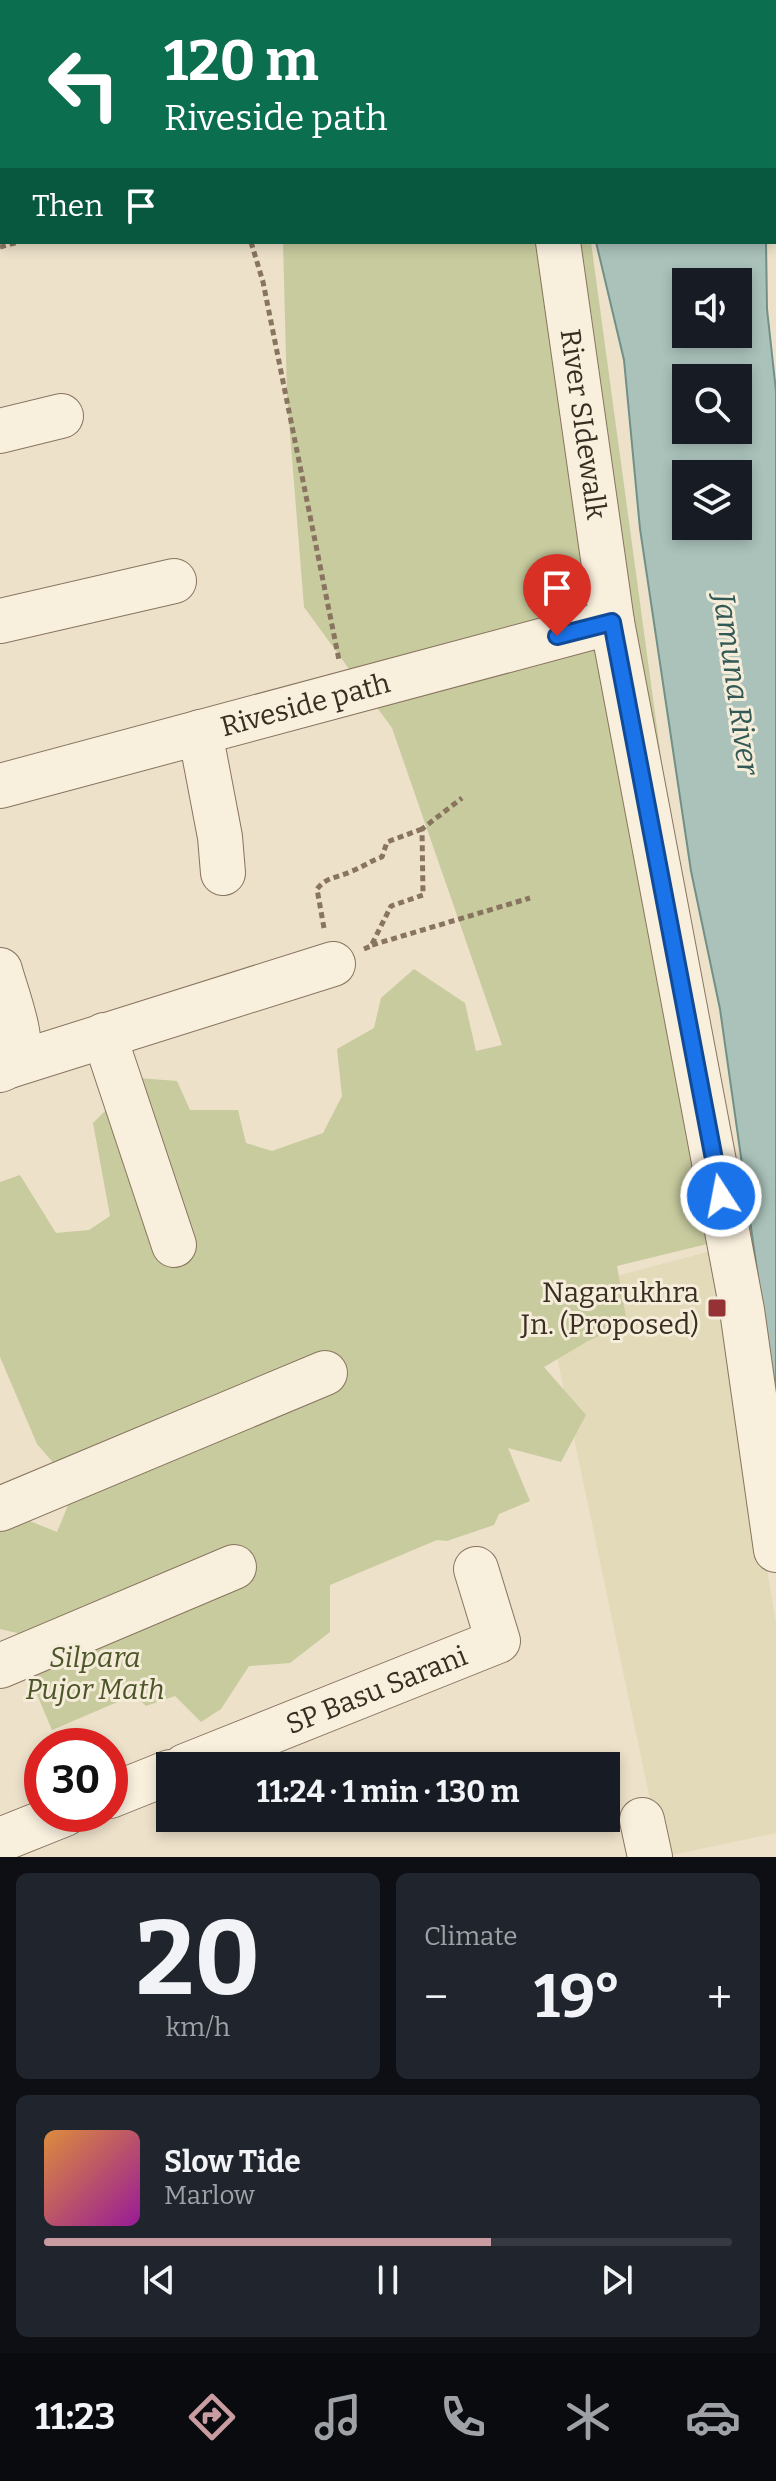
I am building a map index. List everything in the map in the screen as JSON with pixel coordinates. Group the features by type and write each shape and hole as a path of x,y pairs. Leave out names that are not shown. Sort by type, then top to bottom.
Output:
{"street":[{"name":"River SIdewalk","path":"558,244 612,622 742,1310 776,1550"},
{"path":"0,431 61,416"},
{"path":"0,621 174,581"},
{"name":"Riveside path","path":"0,786 612,622"},
{"path":"200,732 220,837 223,873"},
{"path":"6,1068 352,955"},
{"path":"0,970 19,1044 18,1057 6,1068"},
{"path":"104,1035 174,1245"},
{"path":"0,1509 325,1373"},
{"path":"0,1666 234,1567"},
{"name":"SP Basu Sarani","path":"220,1752 498,1641 476,1569"},
{"path":"128,1789 156,1778"},
{"path":"0,1840 24,1830"}],"path":[{"path":"252,244 263,282 346,693"},
{"path":"352,955 318,906 317,889 324,879 355,871 365,862 382,857 387,842 422,829 462,798"},
{"path":"352,955 391,906 423,895 422,829"},
{"path":"352,955 530,898"}],"shaded area":[{"path":"715,1250 776,1623 776,1833 662,1857 544,1295"}],"green space":[{"name":"Silpara Pujor Math","path":"283,244 591,244 668,809 740,1236 617,1266 627,1323 544,1367 586,1415 561,1462 508,1448 530,1501 499,1514 494,1525 447,1541 437,1540 330,1585 330,1632 290,1663 249,1666 221,1709 201,1722 175,1696 146,1706 134,1695 51,1728 24,1664 26,1635 0,1629 0,1509 57,1532 75,1488 37,1444 0,1357 0,1182 20,1175 56,1233 89,1230 110,1216 93,1123 138,1078 177,1081 190,1110 238,1110 246,1143 272,1151 323,1133 342,1096 337,1049 374,1028 381,998 414,969 465,1003 476,1051 502,1045 392,728 304,607 287,396"}],"water":[{"name":"Jamuna River","path":"596,244 766,244 767,309 776,391 776,1477 758,1277 720,1009 691,871 640,529 624,360"}],"place":[{"name":"Nagarukhra Jn. (Proposed)","path":"717,1308"}],"route":[{"path":"557,636 612,622 721,1196"}]}
